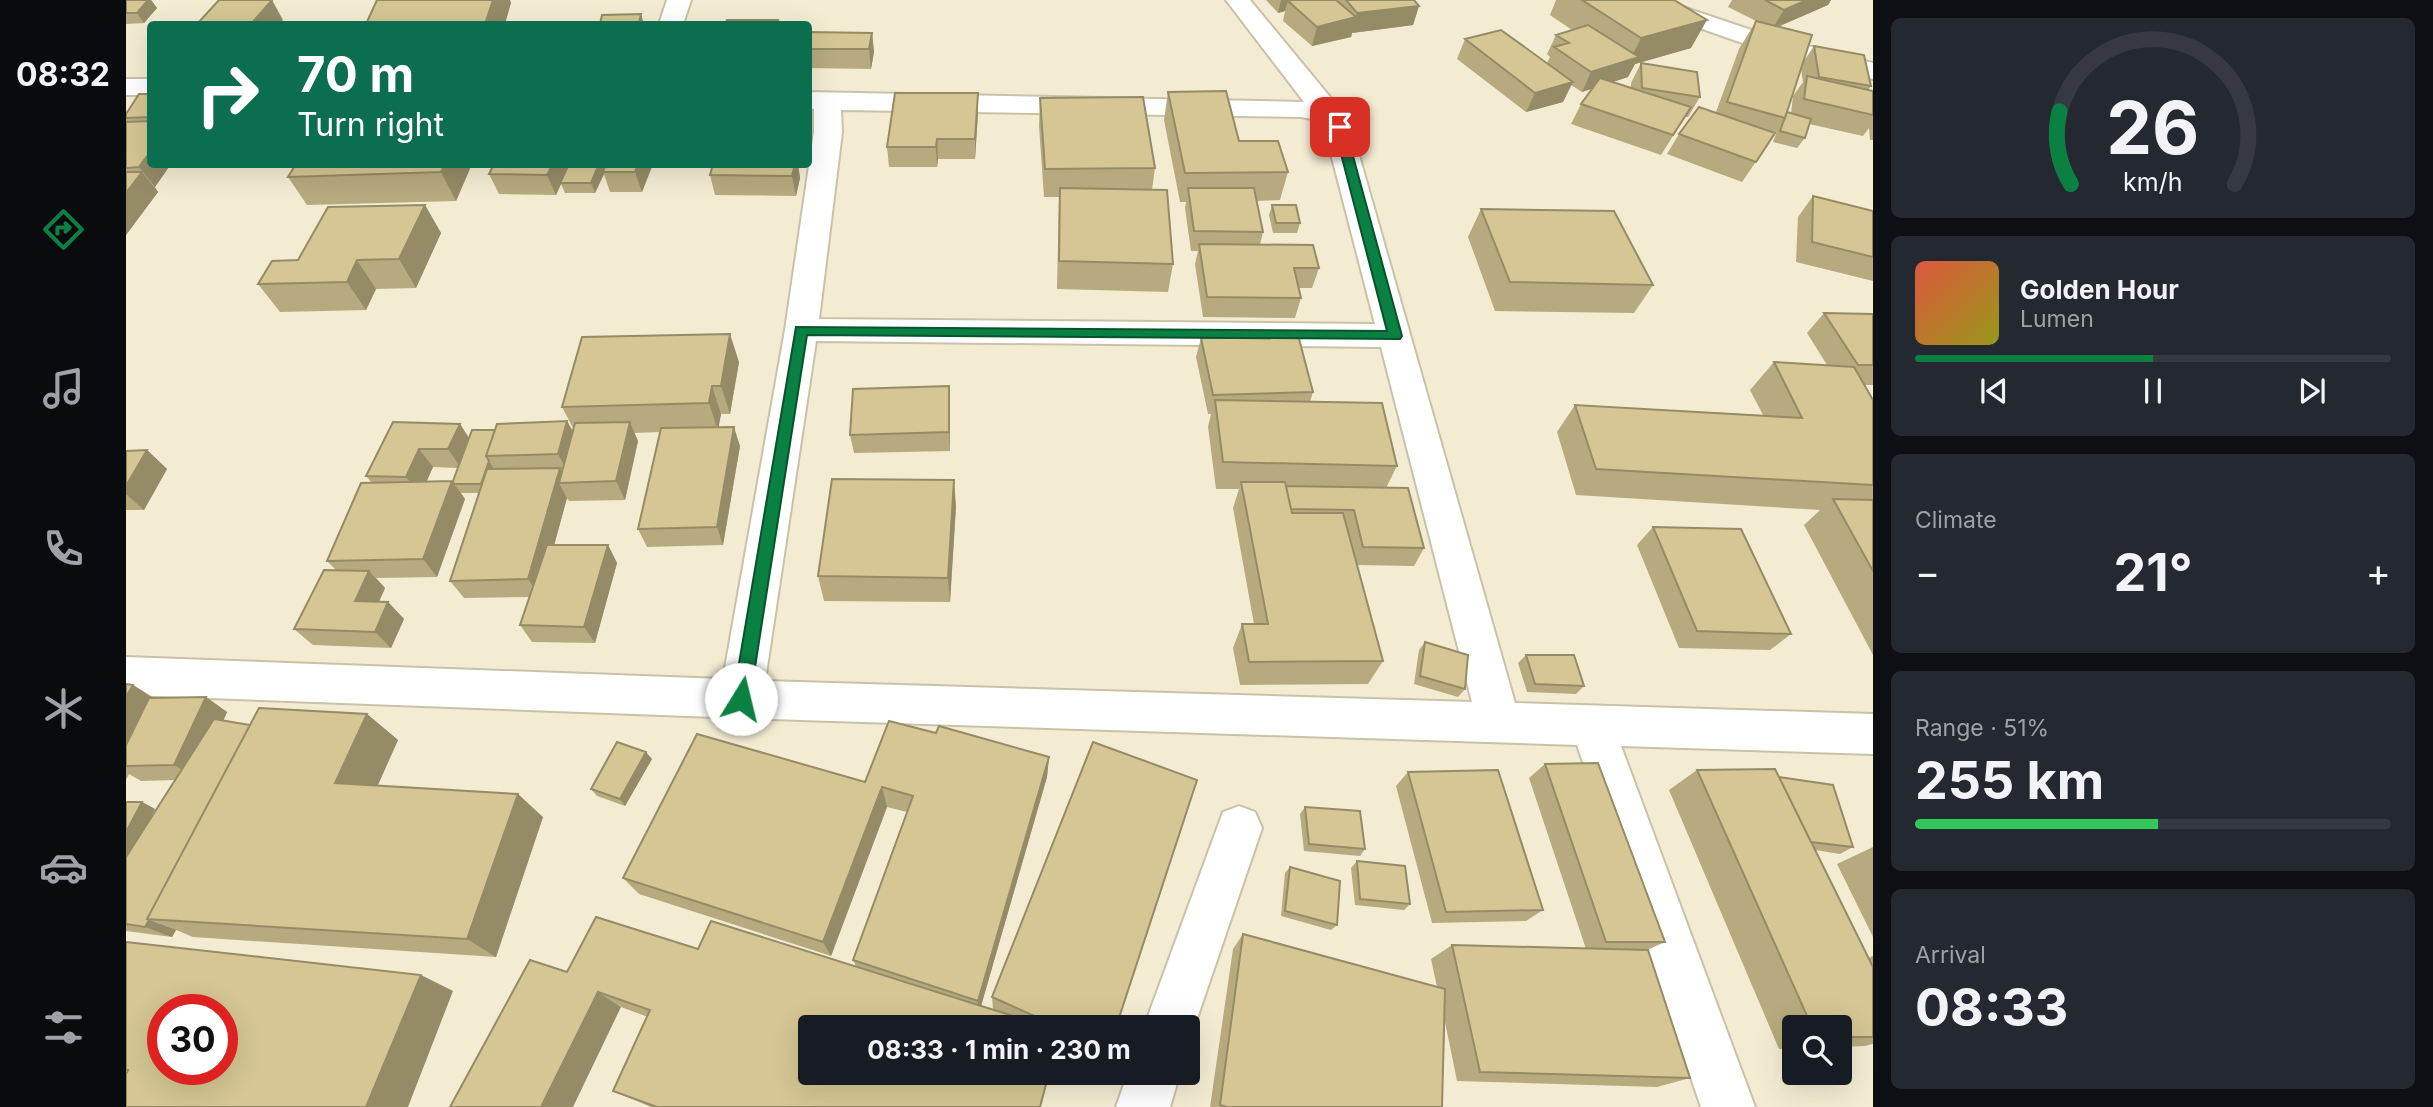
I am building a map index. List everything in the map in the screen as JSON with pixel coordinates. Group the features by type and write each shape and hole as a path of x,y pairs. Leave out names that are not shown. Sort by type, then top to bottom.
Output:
{"street":[{"path":"672,21 680,0"},
{"path":"1238,0 1340,127 1499,722"},
{"path":"1680,13 1760,41 1873,71"},
{"path":"126,87 147,87"},
{"path":"741,699 801,330 828,132 818,101 1300,109 1327,113"},
{"path":"801,330 1395,336"},
{"path":"126,676 741,699 1873,734"},
{"path":"1592,726 1728,1107"},
{"path":"1174,1015 1239,828"},
{"path":"1143,1107 1150,1085"}],"building":[{"path":"126,0 148,0 137,13 126,13"},
{"path":"219,0 272,0 254,21 200,21"},
{"path":"377,0 493,0 486,21 367,21"},
{"path":"1336,0 1356,17 1317,27 1288,1"},
{"path":"1346,0 1414,0 1419,6 1357,13"},
{"path":"1582,0 1674,0 1707,20 1641,38"},
{"path":"1765,0 1807,0 1784,10"},
{"path":"641,14 639,21 601,21 602,15"},
{"path":"727,20 778,20 778,21"},
{"path":"1756,21 1812,35 1785,118 1727,102"},
{"path":"1588,25 1639,57 1591,72 1554,47 1569,43 1556,35"},
{"path":"1501,30 1573,82 1535,93 1465,39"},
{"path":"812,32 872,33 869,49 812,49"},
{"path":"1814,46 1864,55 1871,86 1819,77"},
{"path":"1641,63 1697,72 1700,97 1642,88"},
{"path":"1807,76 1873,91 1873,115 1804,99"},
{"path":"1600,78 1691,107 1673,135 1581,104"},
{"path":"1226,91 1239,141 1278,141 1288,172 1185,173 1168,92"},
{"path":"895,93 978,93 975,139 937,139 936,147 887,147"},
{"path":"139,94 147,94 147,117 126,118"},
{"path":"1143,97 1155,168 1045,169 1040,98"},
{"path":"1699,107 1775,133 1756,162 1679,134"},
{"path":"1787,112 1811,119 1805,138 1780,131"},
{"path":"147,121 147,156 139,167 126,168 126,122"},
{"path":"294,168 443,168 441,172 288,177"},
{"path":"492,168 551,168 547,175 489,174"},
{"path":"567,168 597,168 591,183 560,183"},
{"path":"604,168 636,168 635,172 603,172"},
{"path":"712,168 794,168 792,176 710,175"},
{"path":"126,172 142,172 126,193"},
{"path":"1060,188 1167,190 1173,264 1059,261"},
{"path":"1188,188 1254,188 1263,232 1194,231"},
{"path":"1813,196 1873,211 1873,257 1812,242"},
{"path":"425,205 399,259 357,260 347,282 258,284 272,261 298,260 328,207"},
{"path":"1272,205 1296,205 1300,223 1276,223"},
{"path":"1481,209 1614,211 1653,285 1510,282"},
{"path":"1199,244 1313,245 1319,268 1294,268 1301,298 1207,297"},
{"path":"1824,313 1873,314 1873,365 1858,365"},
{"path":"730,334 721,386 712,386 709,403 562,407 582,337"},
{"path":"1298,335 1313,392 1213,395 1201,338"},
{"path":"1774,362 1854,367 1873,400 1873,485 1596,469 1575,405 1802,418"},
{"path":"949,386 949,432 850,435 853,389"},
{"path":"1215,400 1382,403 1397,466 1223,462"},
{"path":"567,421 558,454 486,456 497,424"},
{"path":"393,422 460,424 448,449 419,449 406,477 366,476"},
{"path":"630,422 616,481 559,483 575,423"},
{"path":"734,427 717,527 638,529 661,428"},
{"path":"472,430 495,430 486,456 489,461 481,484 454,484 453,481"},
{"path":"147,450 126,486 126,451"},
{"path":"560,468 528,579 450,581 487,469"},
{"path":"832,479 954,480 948,578 818,576"},
{"path":"452,481 423,559 327,561 361,483"},
{"path":"1241,482 1285,482 1292,513 1343,513 1383,661 1249,662 1242,624 1268,624"},
{"path":"1286,486 1408,488 1424,548 1363,547 1354,510 1291,509"},
{"path":"1833,499 1873,500 1873,571"},
{"path":"1653,527 1741,529 1791,634 1697,631"},
{"path":"547,545 608,545 584,627 520,625"},
{"path":"324,570 369,571 355,601 388,602 375,632 294,629"},
{"path":"1425,642 1468,655 1465,689 1420,676"},
{"path":"1526,655 1574,655 1584,686 1535,684"},
{"path":"126,684 133,685 126,697"},
{"path":"206,697 174,765 126,766 126,745 149,698"},
{"path":"259,708 367,714 335,783 518,794 467,939 147,919"},
{"path":"214,719 250,725 145,927 126,924 126,857"},
{"path":"889,721 936,733 939,726 1049,757 978,1001 853,960 913,796 882,787 823,942 623,878 697,734 865,782"},
{"path":"617,742 646,752 620,799 591,789"},
{"path":"1093,742 1197,780 1120,1015 1032,1015 992,997"},
{"path":"1598,763 1665,942 1606,942 1545,764"},
{"path":"1775,769 1873,967 1873,1037 1852,1037 1852,1015 1807,1015 1697,770"},
{"path":"1498,770 1543,910 1446,912 1408,772"},
{"path":"1779,777 1833,785 1853,847 1811,842"},
{"path":"126,802 142,802 126,832"},
{"path":"1305,807 1360,811 1365,849 1309,844"},
{"path":"1357,861 1405,866 1410,904 1360,899"},
{"path":"1290,867 1340,881 1337,925 1285,911"},
{"path":"596,917 698,949 711,921 1010,1015 798,1015 798,1085 1046,1085 1040,1107 657,1107 613,1091 650,1010 598,992 541,1107 450,1107 530,960 567,972"},
{"path":"1243,934 1445,989 1442,1107 1220,1105"},
{"path":"126,942 421,975 366,1107 126,1107"},
{"path":"1452,945 1648,950 1690,1078 1480,1072"}],"route":[{"path":"741,699 801,330 1395,336 1340,127"}]}
